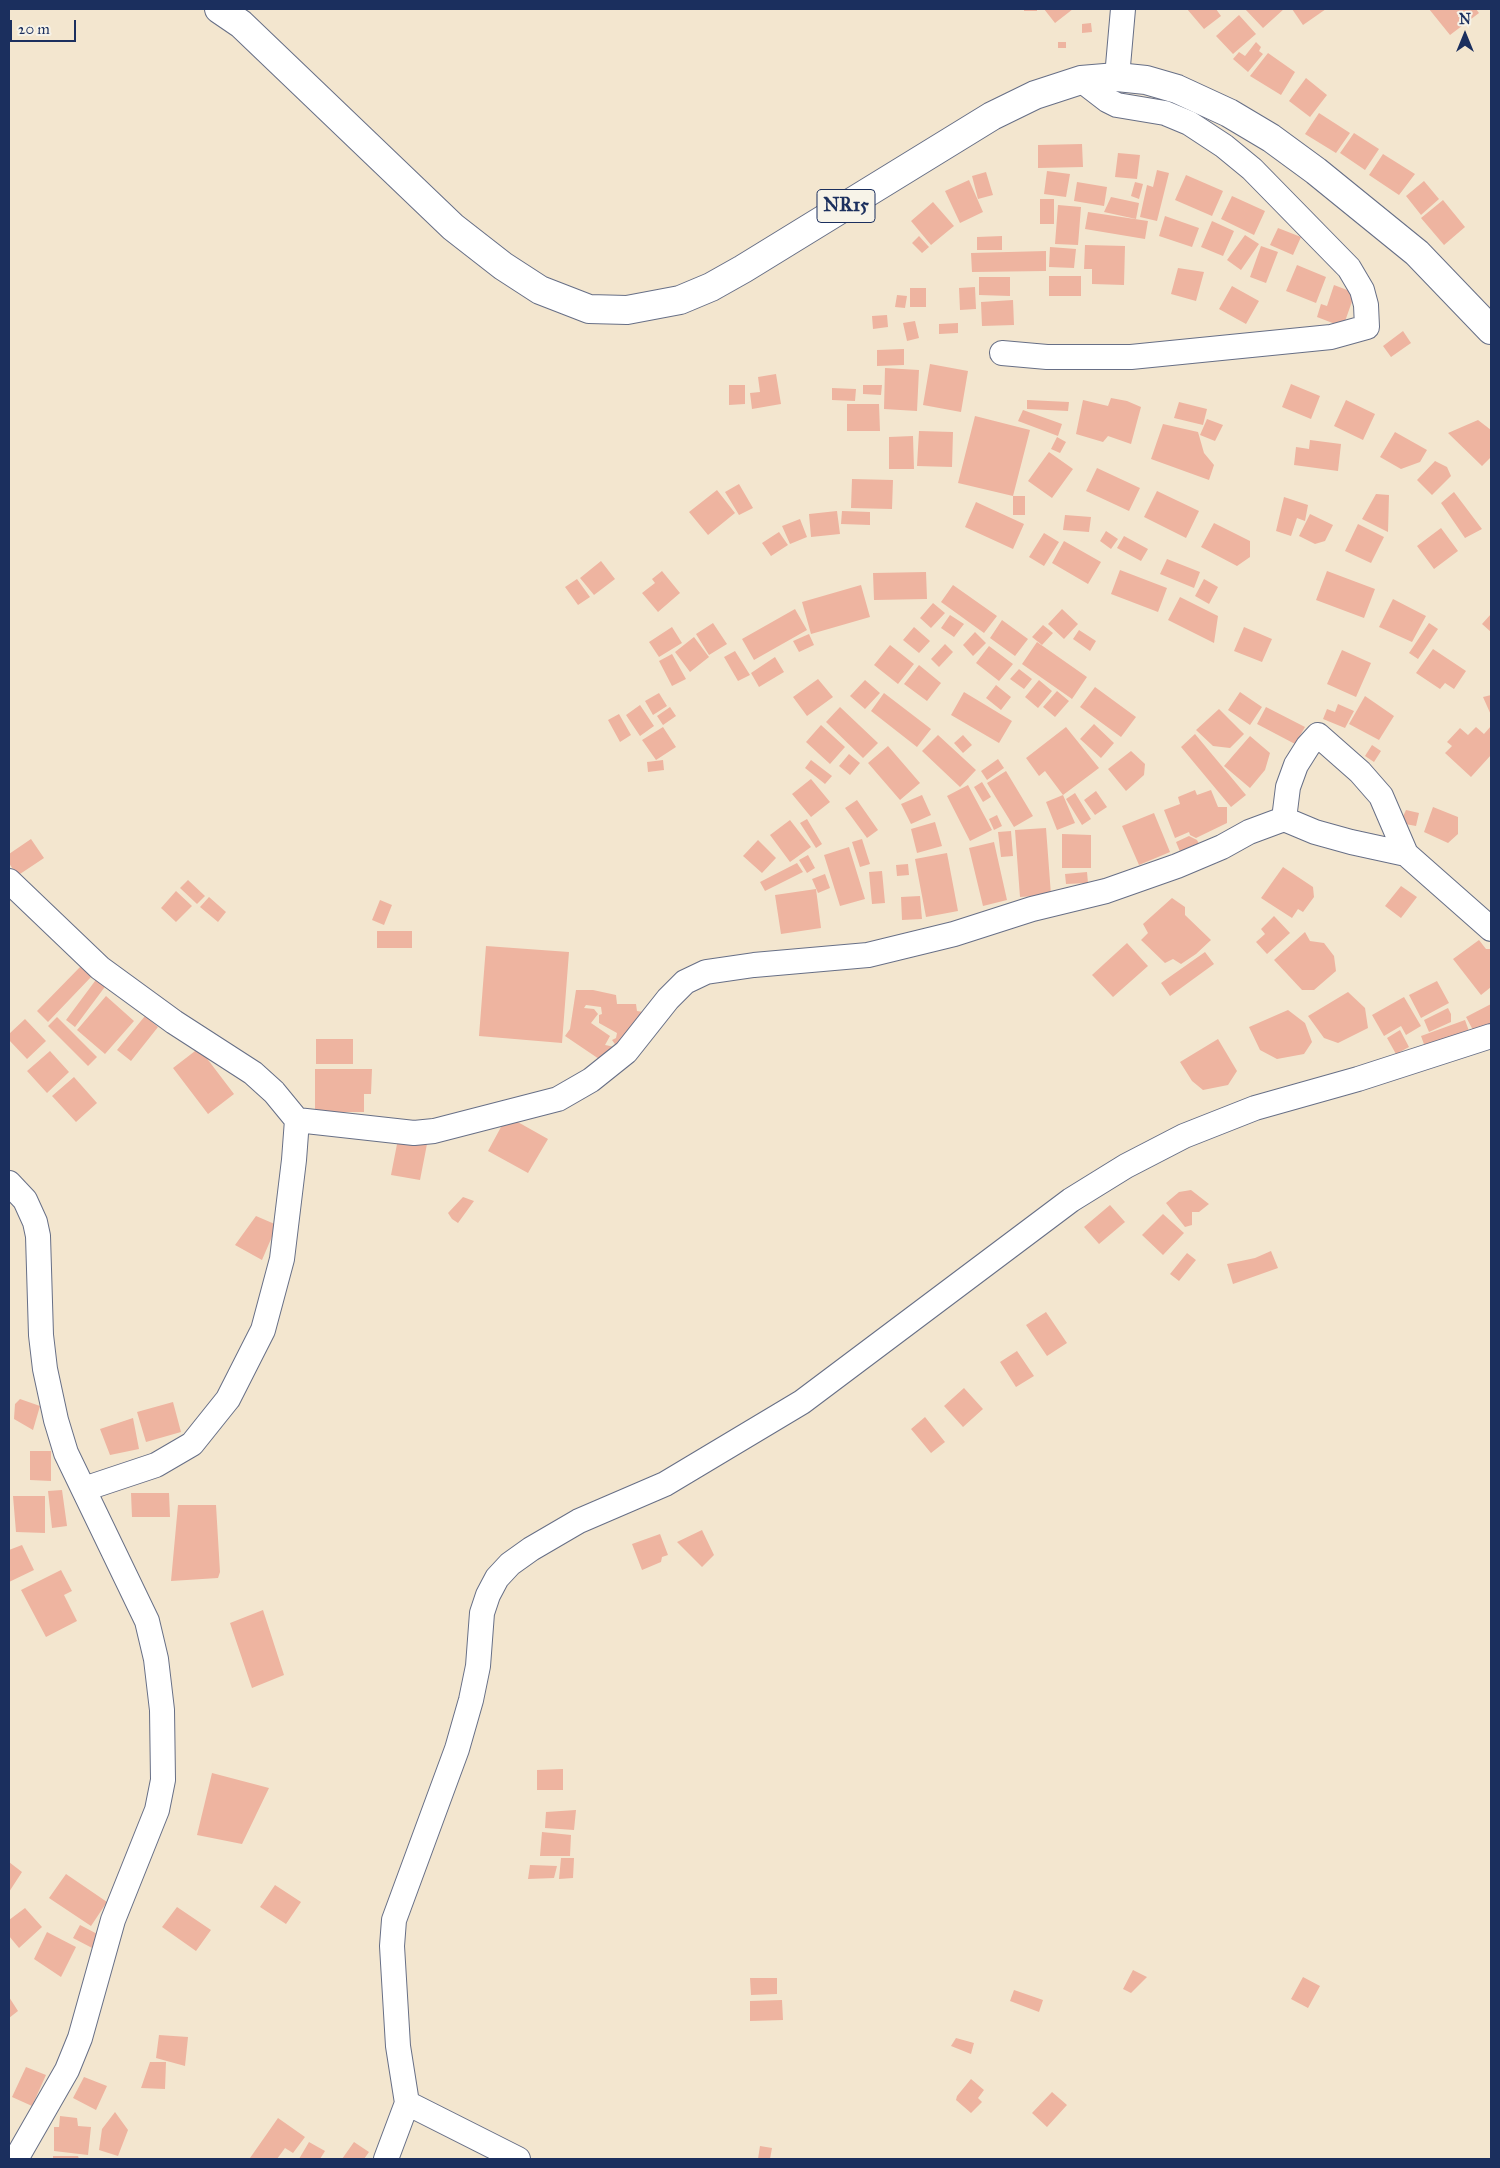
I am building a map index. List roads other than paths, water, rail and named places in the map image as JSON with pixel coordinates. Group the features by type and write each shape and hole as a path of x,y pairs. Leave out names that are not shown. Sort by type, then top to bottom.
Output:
{"highway":[{"name":"NR15","path":"219,9 241,24 453,226 503,266 540,290 589,309 627,310 680,300 743,269 992,116 1035,95 1081,80 1116,77 1146,80 1177,89 1228,113 1271,138 1316,171 1417,253 1491,330"}],"street":[{"path":"1116,77 1123,9"},
{"path":"1002,353 1047,358 1131,357 1331,337 1367,327 1366,305 1362,290 1349,268 1252,169 1224,146 1189,123 1165,113 1117,105 1107,100 1081,80"},
{"path":"1284,819 1288,787 1296,765 1308,746 1318,735 1360,772 1381,796 1406,854 1491,928"},
{"path":"297,1120 414,1133 434,1131 558,1099 591,1080 626,1052 668,999 685,982 706,972 754,965 868,955 954,934 1032,909 1106,891 1177,866 1222,847 1249,832 1284,819 1315,832 1406,854"},
{"path":"9,881 100,968 174,1022 253,1073 274,1092 297,1120 282,1259 263,1330 228,1399 192,1444 156,1464 84,1489"},
{"path":"386,2159 407,2103 398,2046 392,1946 394,1920 457,1749 474,1683 482,1613 488,1595 497,1578 510,1564 531,1548 579,1521 665,1484 802,1402 1071,1200 1126,1166 1184,1136 1255,1108 1358,1079 1491,1036"},
{"path":"9,1183 25,1200 35,1222 38,1236 41,1335 45,1369 56,1420 66,1453 147,1621 156,1659 162,1710 163,1780 157,1810 113,1920 80,2038 67,2070 16,2159"},
{"path":"407,2103 518,2159"}]}
